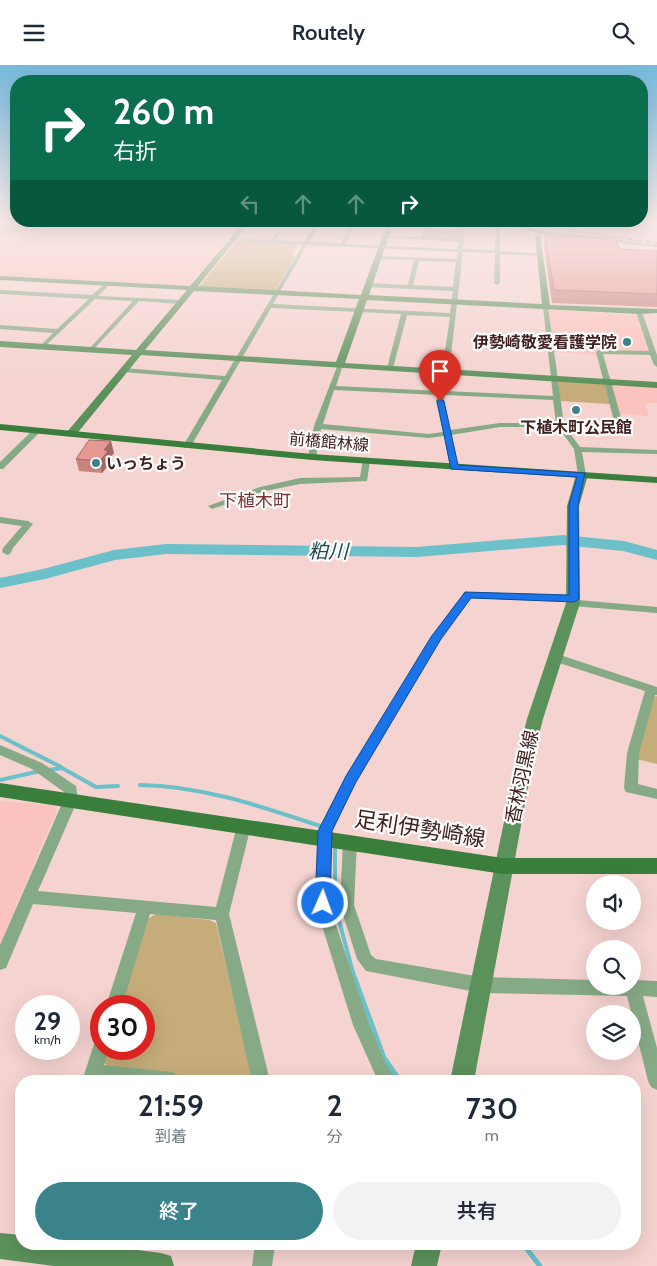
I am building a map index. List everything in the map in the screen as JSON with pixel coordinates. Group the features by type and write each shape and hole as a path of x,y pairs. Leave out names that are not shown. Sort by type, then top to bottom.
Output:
{"main road":[{"name":"前橋館林線","path":"0,427 312,457 657,480"},
{"name":"足利伊勢崎線","path":"0,791 71,799 244,827 333,836 503,866 657,866"}],"street":[{"path":"71,434 204,274"},
{"path":"187,446 287,274"},
{"path":"312,457 318,426 372,274"},
{"path":"410,287 413,274"},
{"path":"454,467 440,401 446,372 458,274"},
{"path":"497,274 497,283"},
{"path":"542,274 560,425 578,449 582,475"},
{"path":"0,278 454,303 639,312 657,311"},
{"path":"0,299 25,279"},
{"path":"42,347 107,284"},
{"path":"368,285 456,289"},
{"path":"0,292 181,302"},
{"path":"91,350 138,299"},
{"path":"269,306 452,315"},
{"path":"639,312 657,365"},
{"path":"390,368 404,313"},
{"path":"0,327 58,331"},
{"path":"0,344 657,385"},
{"path":"618,421 599,352 653,353"},
{"path":"123,370 226,378"},
{"path":"331,388 557,398"},
{"path":"318,426 429,436 500,425 560,425"},
{"path":"0,467 37,431"},
{"path":"578,449 657,452"},
{"path":"212,506 263,489 300,481 364,479 366,461"},
{"name":"香林羽黒線","path":"463,1075 503,866 534,719 573,601 574,504 582,475"},
{"path":"0,521 28,524 8,548 7,552"},
{"path":"384,1075 360,1025 323,903 333,836 351,780 436,637 468,595 573,601 657,610"},
{"path":"554,657 654,690 633,753 631,788 657,794"},
{"path":"0,750 37,766 71,790 71,799 0,963"},
{"path":"244,827 222,914 261,1075"},
{"path":"333,836 347,905 365,959 372,966 481,985 586,987"},
{"path":"29,897 222,914"},
{"path":"117,995 145,907"},
{"path":"641,988 657,989"},
{"path":"635,995 657,1081"},
{"path":"93,1075 97,1060"},
{"path":"0,1246 15,1246"},
{"path":"58,1250 161,1266"},
{"path":"262,1266 264,1250"},
{"path":"424,1266 427,1250"}],"shaded area":[{"path":"0,274 198,274 190,284 181,286 0,277"},
{"path":"210,274 285,274 275,291 205,288 200,286"},
{"path":"549,310 638,315 650,352 601,350 597,351 598,355 554,352"},
{"path":"558,381 604,383 610,404 560,401"},
{"path":"611,384 657,387 657,403 645,403 649,416 619,414"},
{"path":"657,696 657,764 636,759 653,697"},
{"path":"0,801 54,805 57,810 0,944"},
{"path":"156,914 209,920 216,923 252,1075 164,1075 110,1069 104,1062 105,1060 155,1060 155,995 124,995 148,919"}],"building":[{"path":"551,274 657,274 657,294 554,290"},
{"path":"89,440 111,441 104,450 108,451 100,461 76,459"}],"waterway":[{"name":"粕川","path":"0,583 45,574 114,555 166,549 417,552 563,540 624,546 657,555"},
{"path":"2,737 0,736 61,767"},
{"path":"48,770 62,768 96,787 118,786"},
{"path":"0,780 40,771"},
{"path":"140,785 164,786 210,793 256,805 323,827"},
{"path":"335,845 335,906 352,969"},
{"path":"351,968 384,1058 396,1075"},
{"path":"528,1250 540,1266"}],"place":[{"name":"伊勢崎敬愛看護学院","path":"627,342"},
{"name":"下植木町公民館","path":"576,410"},
{"name":"いっちょう","path":"96,463"}],"district":[{"name":"下植木町","path":"255,501"}],"route":[{"path":"323,903 325,831 351,780 436,637 468,595 574,599 573,505 582,475 454,467 440,401"}]}
